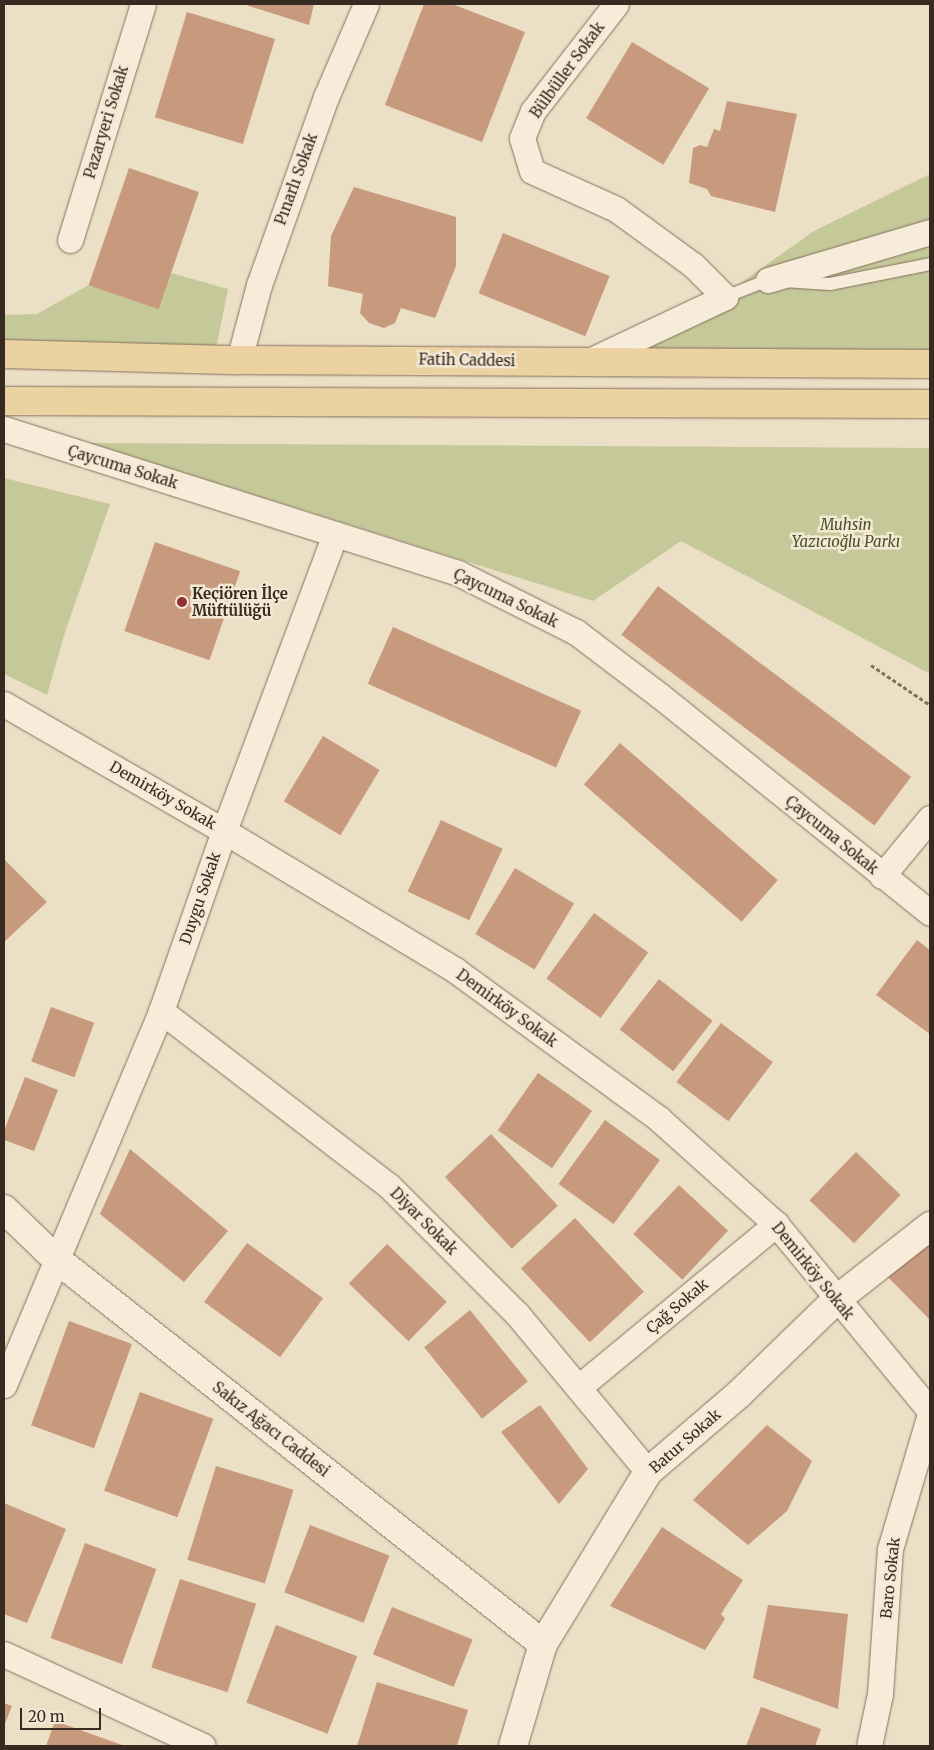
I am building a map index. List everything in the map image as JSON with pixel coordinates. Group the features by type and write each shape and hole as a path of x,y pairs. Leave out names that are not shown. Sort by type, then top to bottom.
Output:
{"main road":[{"name":"Fatih Caddesi","path":"4,354 239,360 930,364"},
{"path":"4,401 930,404"}],"street":[{"name":"Pazaryeri Sokak","path":"70,240 143,4"},
{"name":"Pınarlı Sokak","path":"239,360 259,285 300,168 326,97 366,4"},
{"name":"Bülbüller Sokak","path":"616,4 533,111 522,138 532,171 616,209 693,265 726,297"},
{"path":"768,280 930,232"},
{"path":"587,362 726,297"},
{"name":"Çaycuma Sokak","path":"4,429 458,572 576,632 659,695 930,913"},
{"name":"Duygu Sokak","path":"4,1385 55,1258 161,1011 224,831 335,534"},
{"name":"Demirköy Sokak","path":"4,704 224,831 455,970 659,1118 776,1224 836,1300 930,1412"},
{"path":"882,876 930,818"},
{"name":"Diyar Sokak","path":"161,1011 389,1186 517,1314 648,1472"},
{"name":"Sakız Ağacı Caddesi","path":"4,1209 55,1258 543,1644"},
{"name":"Çağ Sokak","path":"578,1387 776,1224"},
{"name":"Batur Sokak","path":"513,1746 543,1644 648,1472 739,1394 836,1300 930,1226"},
{"name":"Baro Sokak","path":"869,1746 880,1694 890,1549 930,1412"},
{"path":"4,1654 191,1744"}],"lane":[{"path":"726,297 768,280 830,284 930,264"}],"path":[{"path":"871,665 930,705"}],"green space":[{"path":"930,174 930,352 646,350 814,231"},
{"path":"171,273 228,289 216,349 4,344 4,315 37,314 89,285 158,308"},
{"name":"Muhsin Yazıcıoğlu Parkı","path":"89,443 930,448 930,674 681,541 593,601"},
{"path":"4,478 110,504 66,629 47,695 4,674"}],"building":[{"path":"243,4 314,4 309,25"},
{"path":"424,4 452,4 525,32 482,142 385,105"},
{"path":"187,12 275,39 243,144 155,117"},
{"path":"632,42 709,88 663,165 586,118"},
{"path":"727,101 797,114 775,212 711,196 707,189 689,183 693,148 700,145 707,147 714,129 720,131"},
{"path":"129,168 199,192 159,309 89,285"},
{"path":"354,187 456,217 456,266 435,318 401,308 395,323 384,328 369,323 360,313 363,294 328,286 331,236"},
{"path":"503,233 610,276 585,336 479,293"},
{"name":"Keçiören İlçe Müftülüğü","path":"155,542 240,571 209,660 124,631"},
{"path":"658,586 911,777 874,825 621,635"},
{"path":"393,627 581,711 556,767 368,684"},
{"path":"323,736 380,770 340,835 284,801"},
{"path":"620,743 778,880 742,922 584,785"},
{"path":"441,820 503,849 469,920 408,892"},
{"path":"4,859 47,902 4,942"},
{"path":"515,868 574,904 534,970 475,934"},
{"path":"594,913 648,952 601,1018 546,979"},
{"path":"917,940 930,950 930,1034 876,995"},
{"path":"659,979 713,1021 673,1071 620,1029"},
{"path":"51,1007 94,1023 74,1077 31,1062"},
{"path":"721,1023 773,1062 728,1121 676,1082"},
{"path":"538,1073 592,1111 552,1168 498,1130"},
{"path":"25,1077 58,1090 34,1151 4,1140 4,1131"},
{"path":"605,1120 660,1160 614,1224 559,1184"},
{"path":"491,1134 558,1206 512,1249 445,1177"},
{"path":"130,1149 228,1231 184,1282 100,1214"},
{"path":"856,1152 901,1195 854,1243 809,1200"},
{"path":"679,1185 728,1231 682,1280 633,1234"},
{"path":"575,1218 644,1292 590,1342 521,1268"},
{"path":"247,1243 323,1298 280,1357 204,1302"},
{"path":"930,1243 930,1320 888,1277"},
{"path":"387,1244 447,1302 408,1341 349,1284"},
{"path":"470,1310 528,1381 482,1419 424,1347"},
{"path":"69,1321 132,1344 94,1448 31,1425"},
{"path":"140,1392 213,1419 177,1517 104,1491"},
{"path":"540,1405 588,1469 559,1504 501,1432"},
{"path":"767,1425 812,1461 787,1511 748,1545 693,1500"},
{"path":"216,1466 293,1490 265,1583 187,1560"},
{"path":"4,1503 66,1529 27,1623 4,1614"},
{"path":"310,1525 389,1555 364,1623 284,1592"},
{"path":"662,1527 743,1580 721,1614 725,1619 705,1650 610,1606"},
{"path":"85,1543 156,1569 122,1664 50,1638"},
{"path":"180,1579 256,1604 227,1692 151,1667"},
{"path":"768,1605 848,1614 838,1709 753,1678"},
{"path":"392,1607 473,1640 454,1687 373,1654"},
{"path":"276,1625 357,1656 327,1734 246,1702"},
{"path":"377,1682 468,1710 457,1746 357,1746"},
{"path":"4,1703 12,1706 4,1726"},
{"path":"761,1707 821,1729 815,1746 746,1746"},
{"path":"55,1721 125,1746 46,1746"}],"place":[{"name":"Keçiören İlçe Müftülüğü","path":"182,602"}]}
